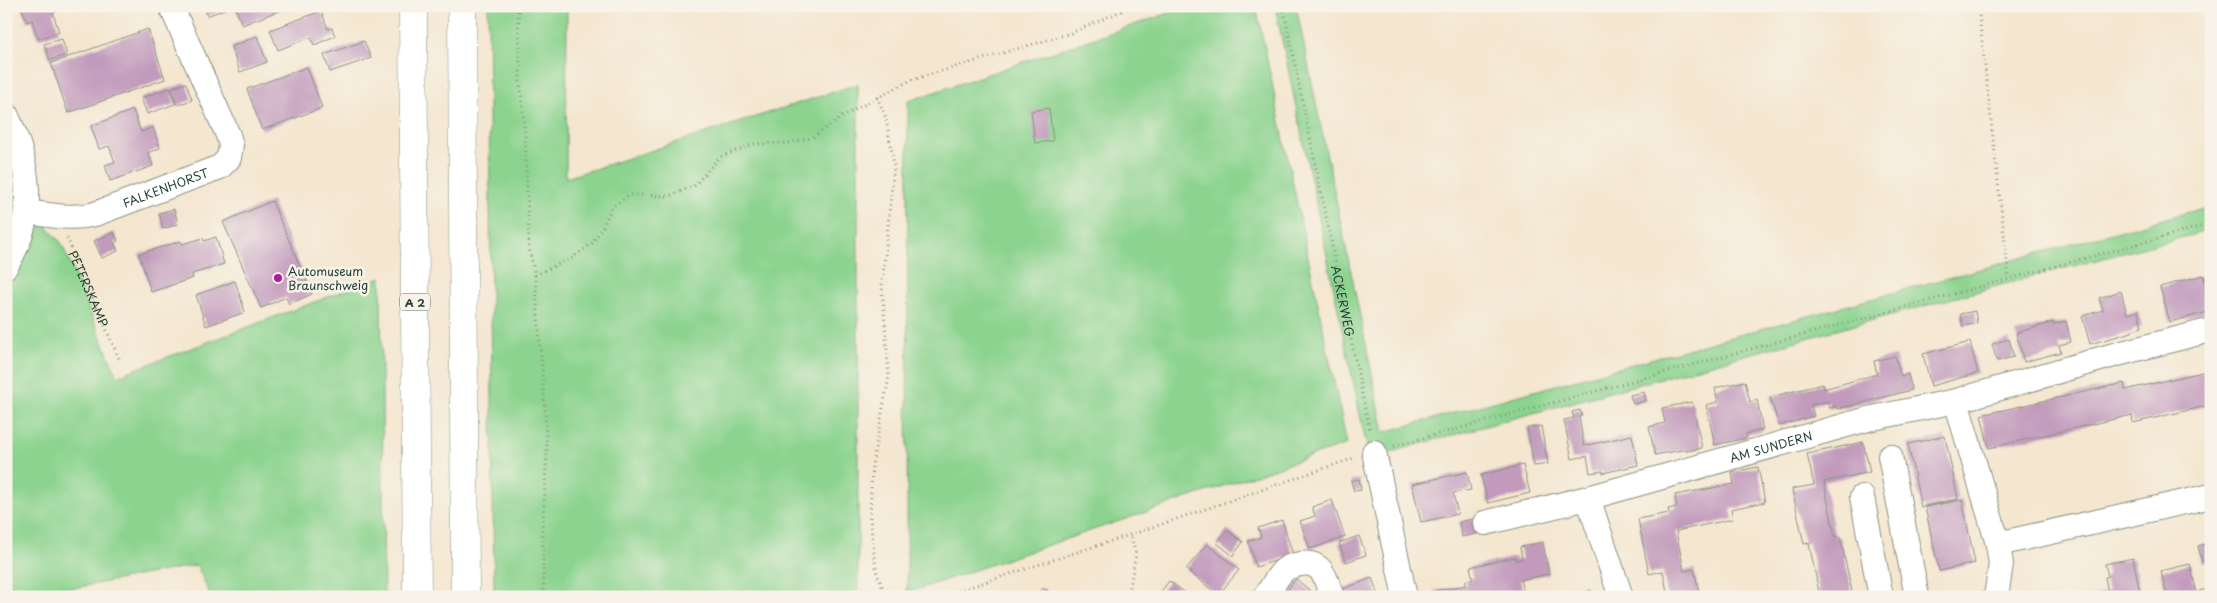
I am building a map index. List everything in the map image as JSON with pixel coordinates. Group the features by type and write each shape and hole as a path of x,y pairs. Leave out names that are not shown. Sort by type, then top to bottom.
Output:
{"highway":[{"name":"A 2","path":"412,6 417,597"},
{"path":"462,6 465,597"}],"street":[{"name":"FALKENHORST","path":"26,212 58,217 95,214 220,167 229,158 231,145 223,121 171,6"},
{"path":"6,114 23,158 27,188 26,212 18,244 6,266"},
{"name":"AM SUNDERN","path":"1484,523 1588,498 1849,424 1913,408 1956,400 2114,355 2211,330"},
{"path":"1956,400 1998,544 2001,564 1996,597"},
{"path":"1374,452 1405,597"},
{"path":"1890,456 1917,597"},
{"path":"1998,544 2211,496"},
{"path":"1588,498 1621,597"},
{"path":"1862,498 1881,597"},
{"path":"1265,597 1282,572 1288,567 1308,563 1316,564 1322,571 1332,597"}],"path":[{"path":"518,6 520,79 526,134 529,248 536,275 546,454 542,533 544,597"},
{"path":"536,275 572,258 592,243 603,227 611,208 629,196 668,196 677,193 694,186 720,156 754,144 788,144 812,138 843,116 911,80 1071,32 1133,6"},
{"name":"ACKERWEG","path":"1283,6 1374,452"},
{"path":"1978,6 2010,278"},
{"path":"877,97 886,118 894,166 882,285 889,377 872,464 870,518 876,570 886,597"},
{"name":"PETERSKAMP","path":"58,217 120,360"},
{"path":"939,597 1130,536 1374,452 1463,426 2211,224"},
{"path":"1128,597 1136,554 1130,536"}],"green space":[{"path":"488,6 567,6 566,178 858,84 858,597 494,597"},
{"path":"1190,6 1256,6 1347,444 907,593 908,101"},
{"path":"1275,6 1296,6 1384,432 2211,206 2211,230 2012,282 1369,458"},
{"path":"6,179 62,244 117,376 381,277 384,597 211,597 197,565 26,597 6,597"}],"building":[{"path":"21,6 54,6 56,12 53,13 59,32 38,39 32,20 27,22"},
{"path":"204,6 232,6 207,16"},
{"path":"235,6 291,6 242,25"},
{"path":"321,11 328,29 332,28 335,36 314,45 311,37 278,50 270,30"},
{"path":"148,29 165,79 68,113 51,63"},
{"path":"257,36 267,62 240,72 231,47"},
{"path":"62,39 67,55 50,60 44,44"},
{"path":"364,41 371,58 330,72 324,55"},
{"path":"307,67 322,108 262,130 247,89"},
{"path":"186,83 192,100 177,105 171,88"},
{"path":"170,88 175,104 147,114 141,98"},
{"path":"1049,108 1053,141 1035,143 1031,111"},
{"path":"133,110 141,132 153,127 160,148 148,153 153,166 110,181 105,165 115,162 109,146 99,149 91,126"},
{"path":"272,201 312,294 289,304 286,297 261,308 223,222"},
{"path":"174,209 178,224 163,229 159,213"},
{"path":"114,232 118,241 114,243 118,251 102,258 94,241"},
{"path":"216,237 224,264 192,274 193,278 151,292 139,254 181,241 182,244 203,238 204,241"},
{"path":"2203,275 2207,289 2205,277 2211,276 2211,311 2170,322 2160,287"},
{"path":"235,281 245,312 206,326 196,295"},
{"path":"2121,291 2127,314 2138,311 2142,327 2132,330 2132,332 2090,344 2082,316 2103,310 2099,298"},
{"path":"1975,311 1977,323 1963,326 1960,314"},
{"path":"2066,321 2071,342 2059,345 2061,352 2024,362 2016,333 2053,322 2053,324"},
{"path":"2009,339 2014,357 1997,361 1992,344"},
{"path":"1970,342 1978,373 1931,386 1923,354"},
{"path":"1895,356 1901,376 1908,374 1912,390 1837,409 1836,406 1829,408 1828,401 1811,405 1814,416 1779,426 1770,397 1823,384 1824,389 1877,374 1874,361"},
{"path":"2211,370 2211,405 2133,423 2132,415 1989,448 1981,415 2124,383 2125,390"},
{"path":"1745,381 1750,402 1757,400 1763,430 1746,434 1747,438 1715,445 1706,405 1718,402 1715,388"},
{"path":"1644,392 1646,401 1633,404 1630,395"},
{"path":"1692,402 1702,448 1655,455 1649,427 1665,423 1662,408"},
{"path":"1580,410 1582,416 1579,417 1584,446 1632,435 1638,465 1603,473 1603,471 1590,473 1587,456 1572,459 1564,420 1574,418 1572,412"},
{"path":"1541,426 1548,464 1534,466 1527,428"},
{"path":"1945,436 1958,499 1921,507 1908,444"},
{"path":"1863,442 1870,472 1824,482 1835,537 1840,537 1853,596 1820,597 1809,543 1804,544 1792,489 1814,485 1807,454"},
{"path":"1523,465 1530,493 1488,503 1481,475"},
{"path":"1758,467 1765,502 1731,509 1733,519 1676,531 1684,571 1694,569 1700,597 1668,597 1663,571 1649,574 1638,519 1669,513 1668,509 1677,507 1675,495 1734,484 1732,472"},
{"path":"1467,472 1471,490 1453,493 1458,514 1421,522 1412,484"},
{"path":"1359,479 1361,490 1354,491 1351,481"},
{"path":"1332,500 1345,537 1310,549 1300,521 1315,516 1312,507"},
{"path":"1962,500 1975,563 1939,571 1925,507"},
{"path":"1477,518 1480,533 1462,537 1459,522"},
{"path":"1282,520 1293,555 1256,567 1248,541 1261,537 1258,528"},
{"path":"1227,530 1243,542 1233,556 1217,543"},
{"path":"1359,536 1366,555 1346,562 1339,543"},
{"path":"1543,542 1549,574 1520,580 1523,590 1490,597 1436,597 1434,591 1466,585 1465,581 1473,579 1470,567 1515,557 1516,560 1522,559 1520,547"},
{"path":"2211,543 2211,560 2202,562 2198,546"},
{"path":"1207,544 1239,570 1220,593 1225,597 1217,597 1218,595 1186,569"},
{"path":"2133,558 2141,597 2094,597 2094,595 2108,592 2105,577 2108,576 2105,564"},
{"path":"2190,564 2198,597 2167,597 2161,571"},
{"path":"1372,578 1379,597 1340,597 1338,591"},
{"path":"1296,579 1318,597 1282,597"},
{"path":"1169,581 1191,597 1157,597"},
{"path":"1043,588 1054,597 1036,597"},
{"path":"2208,589 2210,597 2200,597 2199,591"},
{"path":"1591,590 1593,597 1572,597 1572,596"}],"place":[{"name":"Automuseum Braunschweig","path":"278,278"}]}
